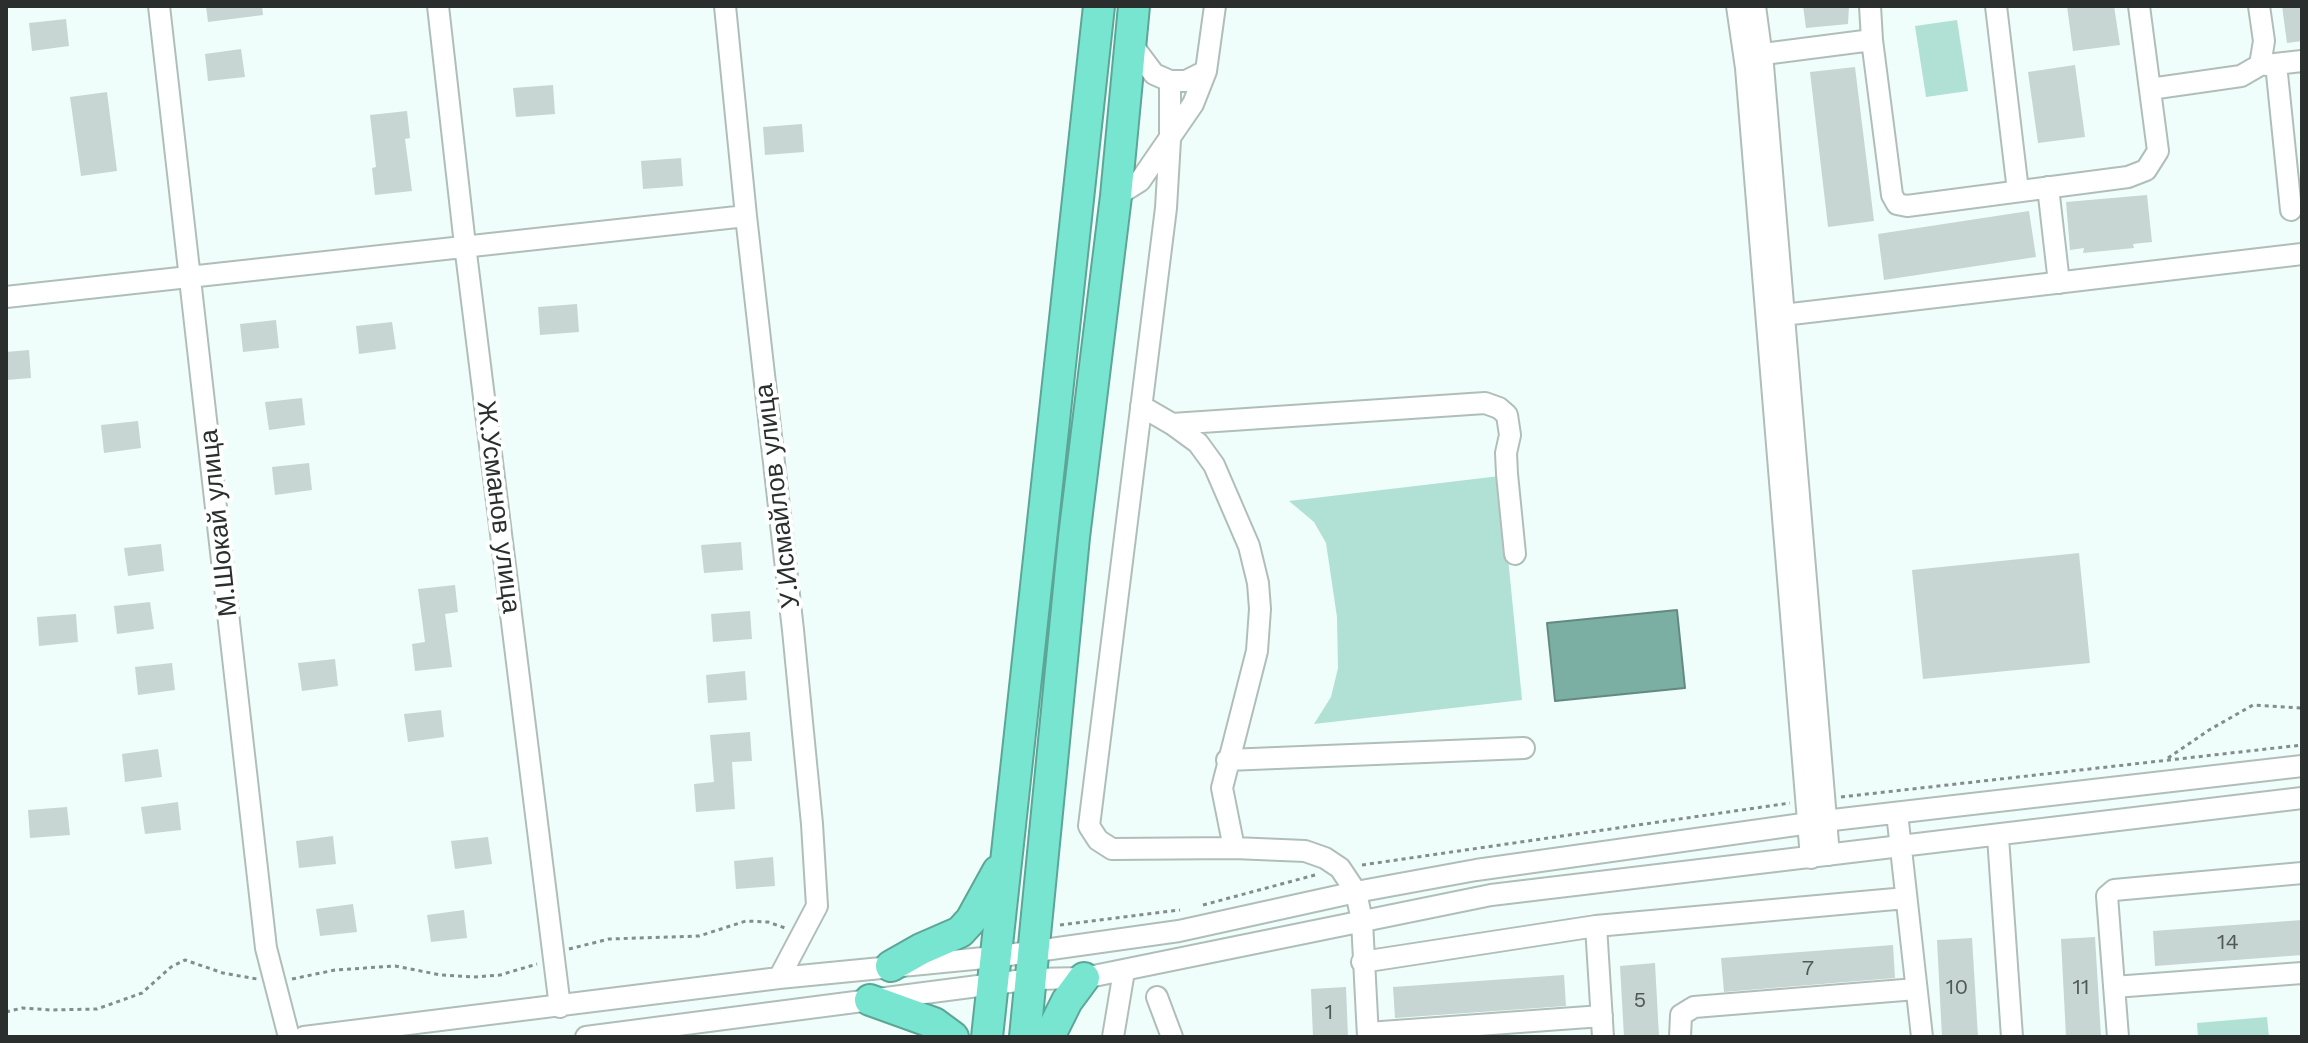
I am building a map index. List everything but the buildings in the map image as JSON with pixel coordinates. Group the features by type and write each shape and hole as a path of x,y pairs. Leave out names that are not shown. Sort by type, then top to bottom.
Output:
{"highway":[{"path":"987,1037 1099,6"},
{"path":"1025,1037 1074,537 1116,196 1134,6"},
{"path":"1042,534 1074,537"},
{"path":"891,966 960,932 971,920 1006,855"},
{"path":"1049,1037 1067,1001 1084,978"},
{"path":"870,1000 934,1023 953,1037"}],"street":[{"name":"М.Шокай улица","path":"159,6 266,948 289,1037"},
{"name":"Ж.Усманов улица","path":"438,6 560,1007"},
{"name":"У.Исмайлов улица","path":"725,6 792,615 817,906 779,978"},
{"path":"1116,196 1140,181 1193,104 1206,71 1215,6"},
{"path":"1737,6 1753,55 1783,315 1816,822"},
{"path":"1755,6 1753,55 1820,856"},
{"path":"1870,6 1892,195 1897,204 1907,206 2128,177 2146,170 2158,151 2139,6"},
{"path":"1996,6 2018,191"},
{"path":"2259,6 2291,210"},
{"path":"1753,55 1872,40"},
{"path":"1130,42 1154,74 1170,81 1186,81 1206,71"},
{"path":"2150,89 2241,76 2268,65 2302,61"},
{"path":"1170,81 1166,208 1089,826 1098,840 1112,849 1305,851 1325,858 1340,868 1356,892 1362,921 1368,1035 1602,1016"},
{"path":"2048,187 2059,283"},
{"path":"1116,196 1141,196 1166,208"},
{"path":"6,297 746,216"},
{"path":"1783,315 2302,254"},
{"path":"1172,424 1485,403 1499,408 1507,415 1510,435 1506,453 1515,554"},
{"path":"1141,406 1198,443 1214,465 1249,546 1258,583 1257,651 1222,788 1234,848"},
{"path":"1227,760 1524,748"},
{"path":"586,1037 870,1000 993,970 1033,965 1356,892 1476,870 1816,822 2302,766"},
{"path":"2132,786 2136,817"},
{"path":"1033,965 1084,978 1491,895 1998,837 2302,798"},
{"path":"1897,813 1922,1037"},
{"path":"1998,837 2012,1037"},
{"path":"2118,1037 2107,896 2114,890 2302,873"},
{"path":"1362,962 1596,926 1906,898"},
{"path":"1596,926 1603,1037"},
{"path":"304,1037 891,966 993,970"},
{"path":"1113,1037 1124,971"},
{"path":"2114,987 2302,973"},
{"path":"1680,1037 1681,1015 1694,1007 1916,989"},
{"path":"1157,997 1172,1037"}],"path":[{"path":"2165,760 2253,705 2302,708"},
{"path":"6,1012 22,1008 97,1009 142,993 171,967 185,960 249,979 288,980 335,970 395,966 441,975 474,977 525,969 572,948 609,939 699,936 746,921 768,922 802,934"}],"shaded area":[{"path":"1957,20 1968,91 1926,97 1915,26"},
{"path":"1500,476 1522,700 1314,724 1331,697 1338,668 1337,617 1326,543 1314,522 1289,501"},
{"path":"1677,610 1685,688 1555,701 1547,623"},
{"path":"2267,1017 2269,1037 2198,1037 2197,1023"}]}
